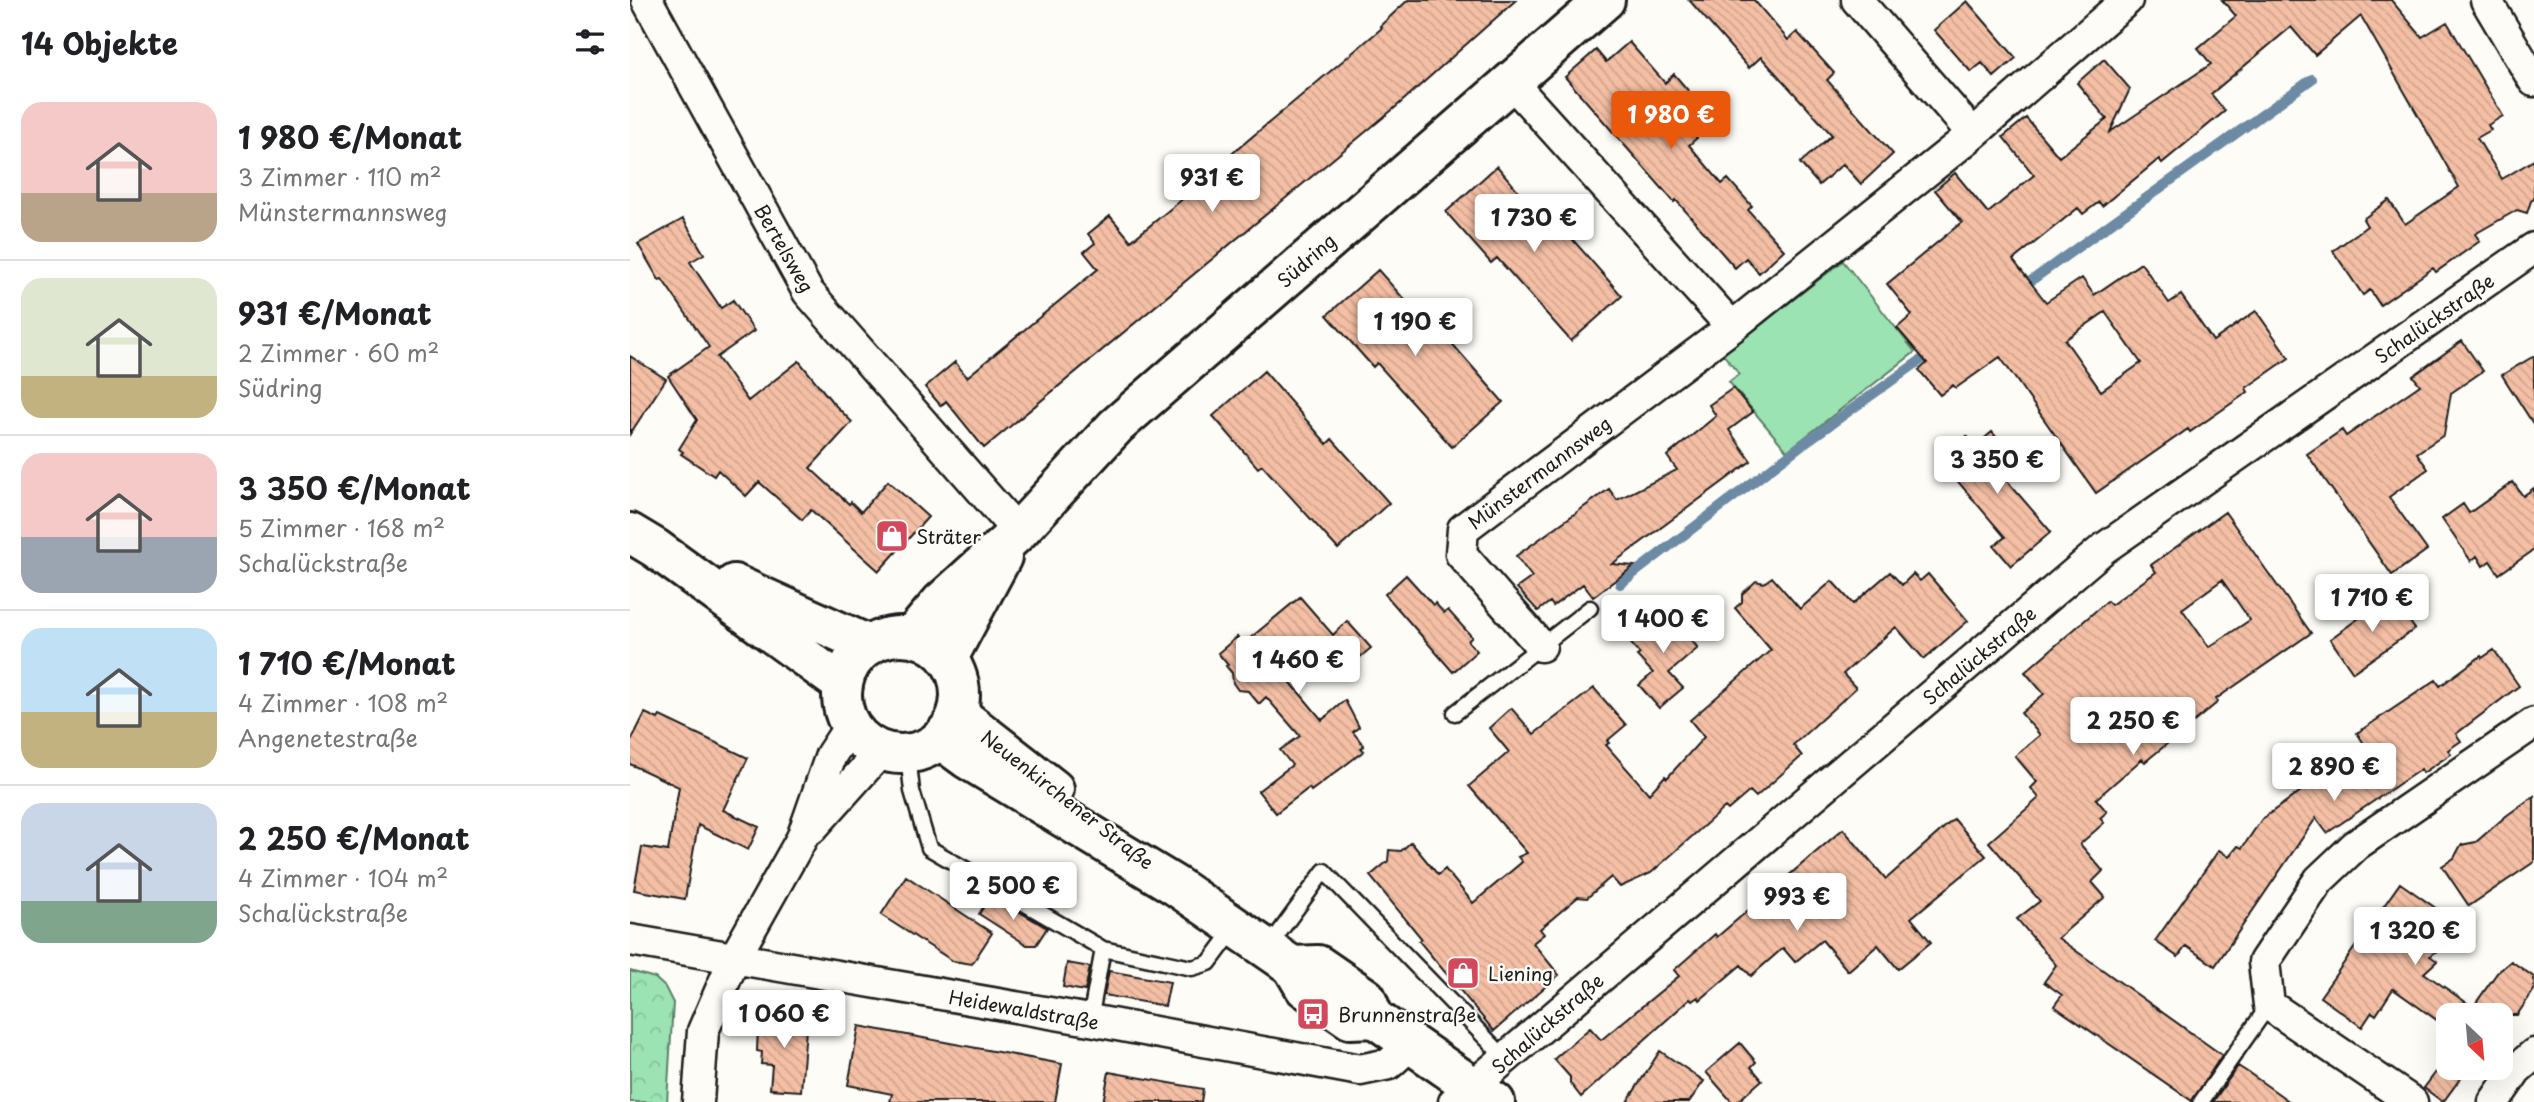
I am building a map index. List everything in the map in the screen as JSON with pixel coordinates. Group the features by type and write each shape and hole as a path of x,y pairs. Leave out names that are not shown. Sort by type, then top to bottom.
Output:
{"main road":[{"name":"Südring","path":"912,636 941,602 1018,532 1116,426 1150,394 1605,0"},
{"name":"Südring","path":"948,658 1018,532"},
{"path":"642,540 869,645"},
{"path":"642,540 843,685"},
{"path":"912,636 932,645 948,658 958,676 961,695 922,740 863,741 850,726 842,699 848,669 856,655 869,645 890,637 912,636"},
{"name":"Neuenkirchener Straße","path":"922,740 1176,886 1280,957 1305,988 1350,1019 1374,1018 1474,1097"}],"street":[{"name":"Bertelsweg","path":"647,0 808,292 1018,532"},
{"path":"1857,0 1973,134"},
{"name":"Münstermannsweg","path":"1541,646 1461,554 1463,529 1732,327 1973,134 2127,0"},
{"path":"2486,0 2534,82"},
{"path":"1512,83 1732,327"},
{"name":"Schalückstraße","path":"1474,1097 1505,1058 2103,549 2534,248"},
{"path":"2412,1102 2269,1005 2264,962 2319,880 2356,845 2534,723"},
{"path":"698,1102 703,1031 735,957 802,838 831,755 850,726"},
{"path":"802,838 922,740"},
{"name":"Heidewaldstraße","path":"630,940 1360,1070 1390,1064 1410,1044"},
{"path":"2494,1102 2516,1070 2534,1054"}],"lane":[{"path":"1455,713 1590,608"},
{"path":"922,740 912,791 929,848 1103,949 1192,968 1209,963 1236,927"},
{"path":"1280,957 1324,871 1505,1058"},
{"path":"1090,1020 1103,949"},
{"path":"2202,1102 2269,1005"}],"green space":[{"path":"1843,261 1915,352 1787,451 1729,382 1739,374 1723,354"},
{"path":"630,971 655,978 665,987 673,1003 667,1102 630,1102"}],"building":[{"path":"1408,0 1516,0 1397,106 984,448 946,401 941,406 925,387 955,362 967,377 1098,269 1084,252 1095,243 1088,234 1110,216 1131,241 1224,165 1222,162 1382,28 1380,26"},
{"path":"1689,0 1754,0 1788,40 1797,32 1834,73 1827,80 1893,154 1861,184 1843,164 1819,185 1800,163 1832,135 1761,57 1749,68"},
{"path":"2222,0 2391,0 2422,37 2447,22 2503,116 2488,125 2491,130 2477,138 2502,179 2534,160 2534,199 2527,213 2517,210 2475,234 2480,241 2436,272 2433,268 2380,305 2370,290 2363,295 2333,251 2367,226 2363,219 2389,200 2405,224 2459,187 2361,16 2315,55 2291,27 2211,94 2225,111 2162,163 2159,159 2102,206 2099,202 2083,214 2078,208 2013,260 2046,302 2082,278 2094,295 2141,263 2169,303 2181,295 2213,341 2256,311 2289,358 2246,388 2248,392 2190,432 2188,429 2096,493 2000,357 1956,388 1953,385 1940,395 1919,370 1927,363 1897,328 1912,315 1887,284 1962,222 1935,190 1955,173 1988,213 2034,175 2003,137 2026,118 2059,157 2107,119 2077,83 2104,59 2130,89 2110,132 2211,64 2198,48 2236,16","holes":["2105,312 2141,363 2101,391 2065,340"]},
{"path":"1967,1 2016,58 1994,77 1982,63 1971,72 1934,30"},
{"path":"1629,42 1665,83 1674,74 1691,94 1672,110 1697,138 1689,145 1722,184 1728,179 1752,206 1748,210 1784,250 1759,273 1746,258 1735,268 1565,77 1596,50 1606,62"},
{"path":"1497,166 1559,239 1567,233 1622,296 1571,341 1497,258 1491,263 1446,212"},
{"path":"683,219 704,254 690,262 721,308 733,300 754,331 717,357 748,401 799,361 852,422 810,468 861,512 888,481 928,517 879,571 811,510 802,520 759,482 746,496 718,470 714,476 681,454 683,452 679,449 697,420 668,376 709,347 662,279 659,280 638,244"},
{"path":"1378,270 1443,343 1448,339 1503,402 1452,447 1377,363 1373,367 1327,315"},
{"path":"2462,341 2483,371 2451,393 2444,435 2417,453 2428,469 2389,497 2427,550 2392,575 2307,454 2342,430 2346,436 2420,385 2413,376"},
{"path":"630,356 666,379 630,434"},
{"path":"2534,356 2534,425 2502,375"},
{"path":"1264,371 1327,444 1332,439 1389,503 1338,549 1262,465 1258,468 1213,416"},
{"path":"1733,388 1753,412 1729,430 1751,461 1612,564 1634,566 1593,597 1583,584 1553,606 1550,602 1538,611 1517,588 1532,577 1516,556 1609,489 1617,500 1677,470 1667,456 1716,416 1709,405"},
{"path":"1992,432 2012,456 1996,468 2051,532 2011,566 1994,546 2005,537 1949,471 1951,450 1967,436 1975,446"},
{"path":"2513,482 2523,496 2534,488 2534,550 2499,574 2490,561 2483,566 2477,556 2471,561 2442,519 2463,504 2469,513"},
{"path":"2225,512 2311,633 2216,699 2218,702 2145,762 2142,759 2096,799 2107,812 2100,818 2104,823 2080,844 2103,871 2092,882 2105,897 2058,938 2222,1055 2192,1101 2054,1006 2062,995 2044,982 2056,965 2017,919 2040,901 1989,842 2039,798 2031,788 2037,782 2015,756 2040,735 2021,713 2044,694 2025,672 2107,601 2111,605 2156,572 2151,565","holes":["2222,580 2250,620 2209,647 2182,609"]},
{"path":"1890,572 1902,585 1913,574 1920,581 1928,574 1968,621 1924,659 1896,627 1843,674 1856,688 1793,745 1802,756 1756,797 1750,791 1728,810 1725,807 1651,873 1620,887 1611,877 1587,898 1578,897 1540,929 1544,934 1533,943 1559,975 1494,1031 1419,941 1422,939 1370,876 1388,861 1389,850 1401,851 1411,842 1438,875 1445,869 1473,903 1522,862 1518,857 1527,853 1469,786 1509,752 1489,728 1511,708 1534,734 1594,688 1626,725 1607,741 1609,743 1606,745 1649,794 1704,737 1690,720 1771,650 1735,608 1742,602 1742,594 1756,581 1764,583 1772,577 1800,609 1832,581 1853,604"},
{"path":"1406,575 1433,605 1435,603 1444,613 1448,610 1472,637 1468,641 1477,651 1453,672 1385,594"},
{"path":"2391,595 2415,629 2353,672 2330,639"},
{"path":"1300,597 1333,635 1347,621 1371,648 1348,667 1327,644 1287,678 1322,720 1345,700 1359,727 1353,732 1364,746 1361,748 1364,751 1311,791 1309,788 1276,813 1258,791 1292,765 1280,750 1300,736 1266,697 1259,704 1248,691 1238,690 1233,683 1232,673 1226,666 1228,665 1218,653 1237,637 1243,644"},
{"path":"1668,608 1698,648 1669,673 1683,688 1659,708 1639,685 1653,673 1637,656 1640,654 1629,641"},
{"path":"2494,650 2519,686 2456,734 2461,741 2448,750 2451,754 2423,773 2421,769 2327,833 2316,818 2215,966 2186,946 2178,957 2155,941 2219,850 2229,857 2238,846 2242,848 2262,819 2365,745 2357,733 2436,680 2440,686 2481,656 2482,658"},
{"path":"645,713 658,719 660,716 748,758 723,810 759,827 748,850 698,825 685,899 634,890 642,847 668,851 679,787 630,764 630,743"},
{"path":"2534,796 2534,862 2469,906 2442,866 2454,858 2461,845 2476,842"},
{"path":"1954,819 1986,856 1911,918 1931,942 1898,969 1878,945 1848,971 1822,940 1795,962 1783,948 1751,976 1741,965 1700,1000 1698,997 1692,1001 1690,999 1581,1097 1570,1083 1570,1077 1554,1059 1590,1028 1601,1040 1679,976 1674,970 1715,934 1717,937 1843,829 1886,879"},
{"path":"906,876 992,933 972,964 953,961 881,915"},
{"path":"2400,883 2467,930 2430,956 2437,961 2424,973 2467,1003 2436,1003 2436,1019 2393,989 2376,1015 2372,1012 2362,1027 2320,997"},
{"path":"991,895 1047,928 1036,945 1027,945 979,914"},
{"path":"2511,961 2534,977 2534,990 2517,1015 2513,1015 2513,1003 2476,1003 2497,973"},
{"path":"1067,963 1090,967 1085,991 1063,987"},
{"path":"1109,971 1170,982 1165,1006 1104,995"},
{"path":"765,1014 807,1017 801,1091 770,1089 772,1065 761,1064 762,1052 757,1051 758,1026 764,1027"},
{"path":"859,1026 1062,1064 1055,1102 890,1102 892,1094 848,1085"},
{"path":"1740,1043 1756,1062 1751,1067 1762,1080 1737,1102 1732,1102 1706,1072"},
{"path":"1660,1051 1704,1081 1689,1102 1627,1102"},
{"path":"2238,1066 2252,1075 2290,1102 2213,1102"},
{"path":"1109,1072 1203,1089 1201,1102 1103,1102"},
{"path":"2436,1072 2436,1080 2459,1080 2443,1102 2424,1088"}],"waterway":[{"path":"2021,288 2312,79"},
{"path":"1620,584 1799,447 1932,352"}],"place":[{"name":"Sträter","path":"892,536"},
{"name":"Liening","path":"1463,973"},
{"name":"Brunnenstraße","path":"1313,1014"}]}
